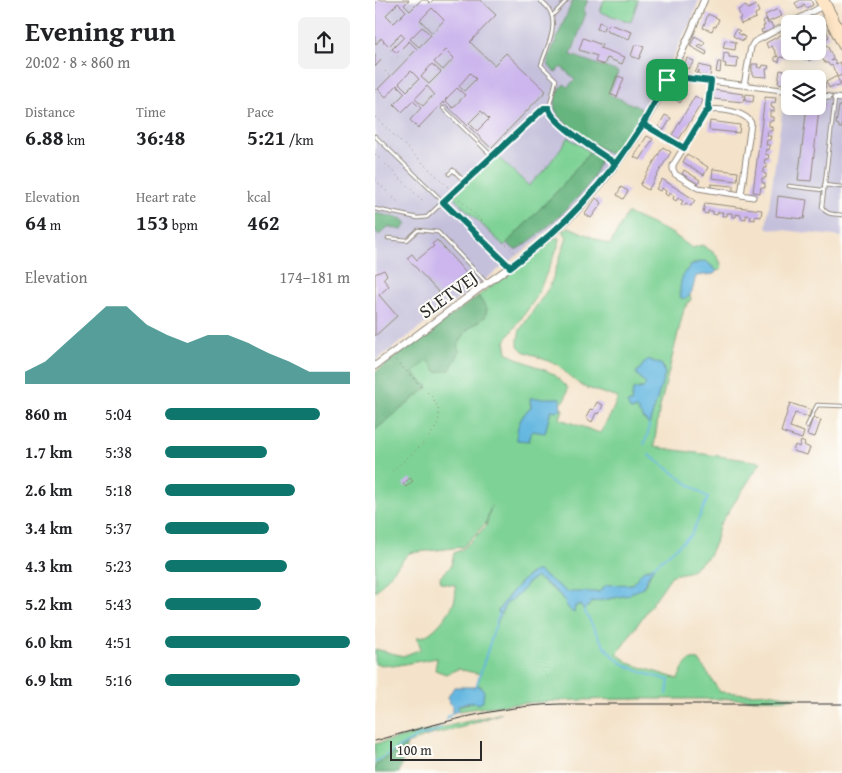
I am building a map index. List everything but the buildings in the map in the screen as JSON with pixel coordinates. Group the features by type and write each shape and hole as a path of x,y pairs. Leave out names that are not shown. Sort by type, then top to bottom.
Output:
{"main road":[{"path":"822,2 842,33"},
{"path":"822,2 842,46"}],"street":[{"name":"SLETVEJ","path":"375,366 510,267 571,216 588,198 616,164 643,124 687,42 704,0"},
{"path":"744,85 751,47 754,42 822,2"},
{"path":"669,76 781,90"},
{"path":"826,96 842,99"},
{"path":"741,195 751,123 744,114 709,110 705,113 673,166 675,174 703,190 753,197"},
{"path":"643,124 684,148"}],"lane":[{"path":"540,0 549,8 552,16 552,28 541,65 556,80 549,108 550,114 573,134 616,164"},
{"path":"552,16 567,0"},
{"path":"832,97 821,208 824,211 842,215"},
{"path":"443,108 493,157"},
{"path":"375,210 423,218 430,214 464,181 493,157 540,110 549,108"},
{"path":"375,136 510,267"},
{"path":"453,166 453,170 464,181"},
{"path":"449,174 453,170"},
{"path":"824,185 842,187"},
{"path":"789,186 823,190"},
{"path":"388,238 407,240 418,230 438,232 487,283"},
{"path":"807,426 817,405 842,406"}],"path":[{"path":"381,40 398,57"},
{"path":"385,71 390,76"},
{"path":"709,110 711,81"},
{"path":"375,90 377,91 375,93"},
{"path":"430,115 433,119"},
{"path":"375,117 521,258"},
{"path":"375,154 422,200"},
{"path":"375,180 403,206"},
{"path":"390,355 432,397 437,404 439,415 439,422 432,433 391,471"}],"shaded area":[{"path":"375,0 699,0 691,21 639,122 589,191 533,244 375,361"},
{"path":"826,91 842,93 842,237 766,228 782,115 826,115"}],"green space":[{"path":"573,0 588,0 583,11 586,13 571,55 618,72 609,94 645,110 616,156 613,156 581,135 558,115 555,109 555,99 560,89 564,84 568,87 575,79 561,67 555,73 549,66 548,59"},
{"path":"604,0 638,0 631,22 600,12"},
{"path":"569,137 590,152 564,184 504,246 453,197 497,156 529,186 546,168"},
{"path":"590,152 600,159 595,174 586,188 543,231 515,250 507,243 564,184"},
{"path":"375,213 403,219 407,224 402,230 388,227 379,235 375,230"},
{"path":"627,213 673,234 692,248 702,245 718,257 722,269 717,271 706,261 698,262 683,274 686,299 690,295 691,299 684,309 659,411 654,447 761,462 719,526 715,543 708,557 688,572 672,575 617,654 631,664 678,679 688,662 699,660 720,692 769,693 798,698 556,701 491,706 459,711 458,706 474,702 482,687 477,684 480,674 458,669 446,674 435,670 437,658 393,666 375,664 375,649 403,656 421,649 417,637 422,637 434,630 449,612 454,602 455,585 441,583 440,577 451,566 454,553 463,549 486,526 491,506 486,523 463,547 409,553 375,592 375,430 428,387 413,373 429,359 457,346 467,330 485,317 487,309 478,296 556,237 560,239 559,244 536,298 505,341 507,352 514,357 554,374 568,388 565,400 562,403 560,398 530,402 531,407 522,417 518,426 518,440 532,431 551,410 558,411 563,409 560,419 600,433 618,398 584,387 571,378 558,365 523,351 518,346 518,339 520,330 550,286 567,237 563,231 569,227 610,245","holes":["648,359 662,365 665,374 649,424 631,402 638,388 643,388 646,385 636,373","654,567 646,584 640,589 629,595 592,602 588,607 575,606 574,613 558,593 536,577 504,607 495,628 499,614 498,611 501,606 527,576 538,571 567,592 582,594 632,584 646,569"]},
{"path":"478,296 487,309 485,317 467,330 457,346 460,351 450,370 437,372 428,360 413,373 428,387 375,430 375,372"},
{"path":"502,713 407,744 375,766 375,744"},
{"path":"407,744 399,773 375,773 375,766"}],"water":[{"path":"706,261 717,271 714,274 696,276 691,294 686,299 681,298 680,285 688,268 699,262"},
{"path":"648,359 662,365 665,374 649,425 636,409 630,410 627,403 631,402 633,390 643,388 646,385 636,373"},
{"path":"530,398 560,398 561,409 558,411 551,410 545,433 532,431 529,441 517,440 520,422 531,407"},
{"path":"655,567 644,585 637,591 629,595 592,602 584,610 580,605 575,606 574,613 559,594 536,577 506,604 499,616 498,611 505,600 527,577 538,571 567,592 599,592 606,585 632,584 643,571"},
{"path":"477,684 484,691 483,701 479,704 471,702 463,704 458,706 459,711 452,713 452,705 448,697 454,687 475,687"}],"waterway":[{"path":"644,444 649,425"},
{"path":"649,455 708,498 691,535 653,567"},
{"path":"584,610 607,650 617,660 631,668 669,680 667,694"},
{"path":"477,684 499,614"},
{"path":"447,718 452,713"},
{"path":"375,762 418,736 432,733 441,728"}],"tram line":[{"path":"375,741 466,717 536,705 842,704"}],"route":[{"path":"667,80 643,124 616,164 573,134 550,114 549,108 544,108 443,202 510,267 558,229 584,203 601,184 616,164 625,152 643,124 684,148 705,113 709,110 711,81 669,76 667,80"}]}
